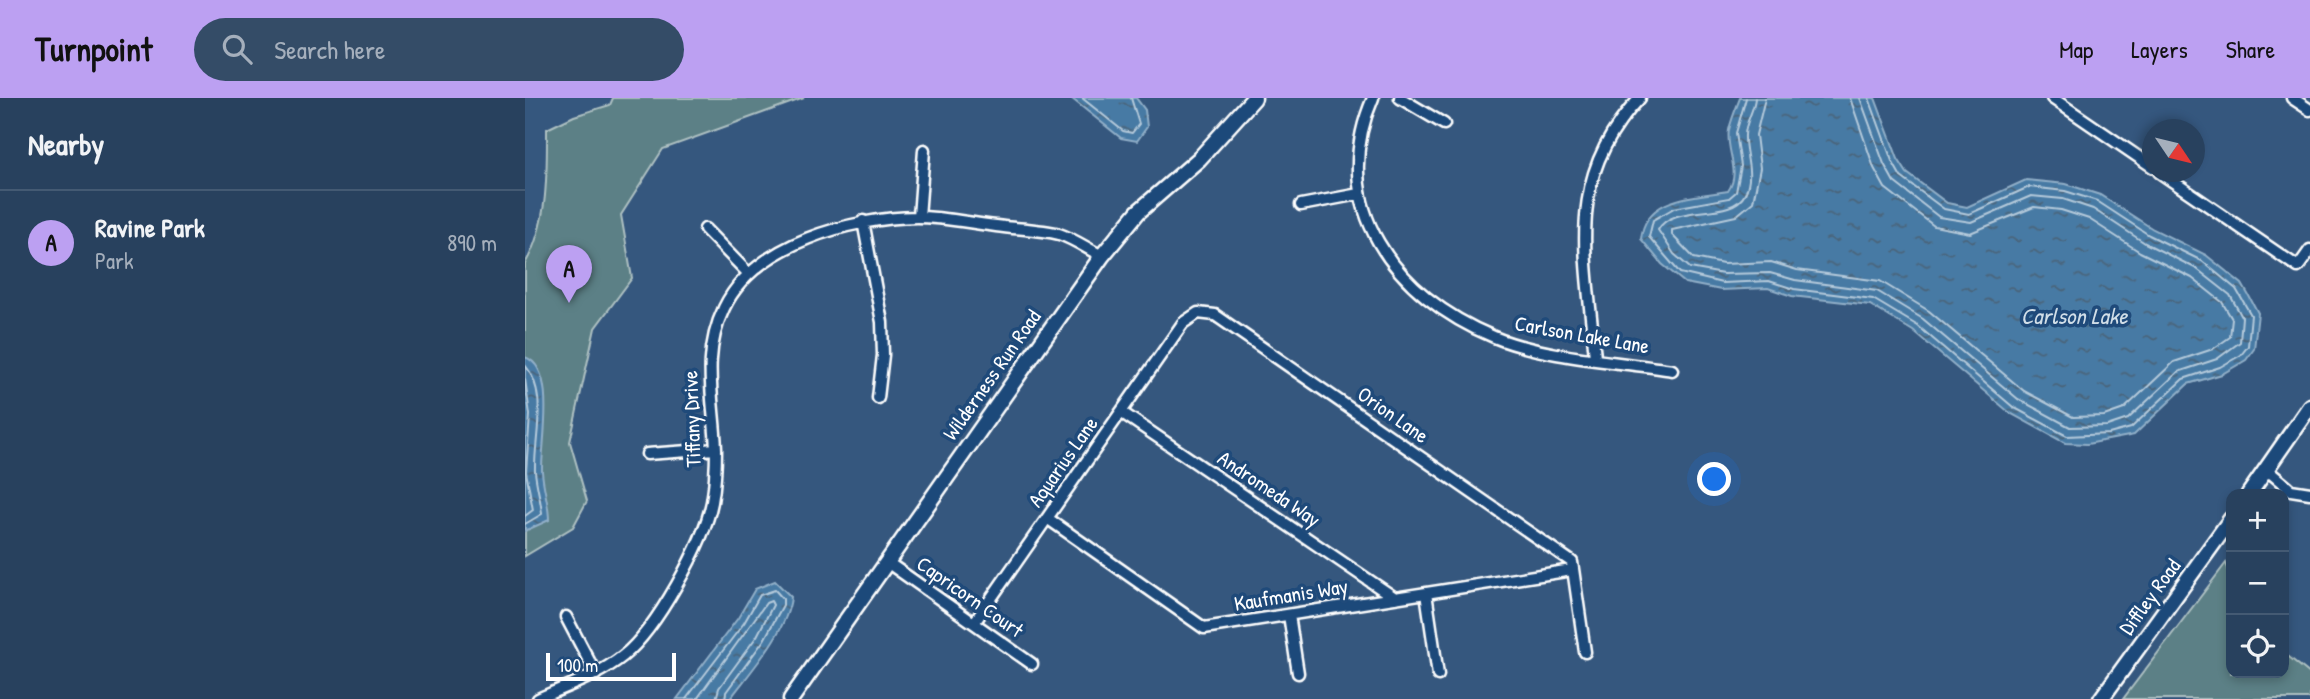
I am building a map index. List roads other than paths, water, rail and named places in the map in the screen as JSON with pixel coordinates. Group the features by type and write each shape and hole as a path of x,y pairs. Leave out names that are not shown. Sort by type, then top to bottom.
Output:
{"street":[{"name":"Wilderness Run Road","path":"791,699 1102,256 1138,212 1199,159 1254,98"},
{"name":"Carlson Lake Lane","path":"1373,98 1359,140 1357,167 1360,194 1370,228 1383,252 1402,276 1468,325 1496,338 1672,370"},
{"path":"1400,98 1444,124"},
{"path":"1595,358 1584,220 1589,184 1602,148 1640,98"},
{"path":"2052,98 2142,159"},
{"path":"2293,98 2310,110"},
{"path":"919,217 923,150"},
{"path":"2174,182 2298,267 2310,250"},
{"path":"1301,205 1360,194"},
{"name":"Tiffany Drive","path":"538,699 597,674 625,655 649,630 694,552 712,502 716,449 708,378 710,346 725,306 749,274 786,249 832,229 863,221 919,217 1059,234 1102,256"},
{"path":"863,221 882,322 883,355 878,398"},
{"path":"705,229 749,274"},
{"name":"Orion Lane","path":"1184,323 1198,313 1215,315 1572,562 1572,570"},
{"name":"Aquarius Lane","path":"974,623 1184,323"},
{"path":"2252,489 2310,407"},
{"name":"Andromeda Way","path":"1121,412 1395,598"},
{"path":"647,454 716,449"},
{"path":"2266,469 2291,490 2310,493"},
{"name":"Kaufmanis Way","path":"1047,518 1204,628 1572,570"},
{"name":"Diffley Road","path":"2101,699 2226,526"},
{"name":"Capricorn Court","path":"887,562 1032,664"},
{"path":"1572,570 1585,652"},
{"path":"1426,593 1438,675"},
{"path":"1289,615 1298,673"},
{"path":"566,617 597,674"}],"water":[{"path":"1071,98 1136,98 1145,110 1147,127 1137,141 1121,138"},
{"name":"Carlson Lake","path":"1740,98 1875,98 1898,159 1907,173 1947,203 1967,207 2026,180 2066,184 2100,195 2153,229 2206,255 2242,284 2258,313 2254,349 2246,360 2222,374 2188,384 2134,435 2087,444 2065,443 2010,413 1913,331 1870,305 1792,296 1768,288 1721,290 1685,283 1662,264 1641,239 1644,225 1651,214 1673,201 1728,191 1733,176 1729,130"},
{"path":"525,357 535,364 545,391 542,471 549,520 525,531"},
{"path":"775,581 791,597 788,610 776,637 730,699 677,699 738,618 755,589"}],"place":[{"name":"Ravine Park","path":"569,303"}]}
